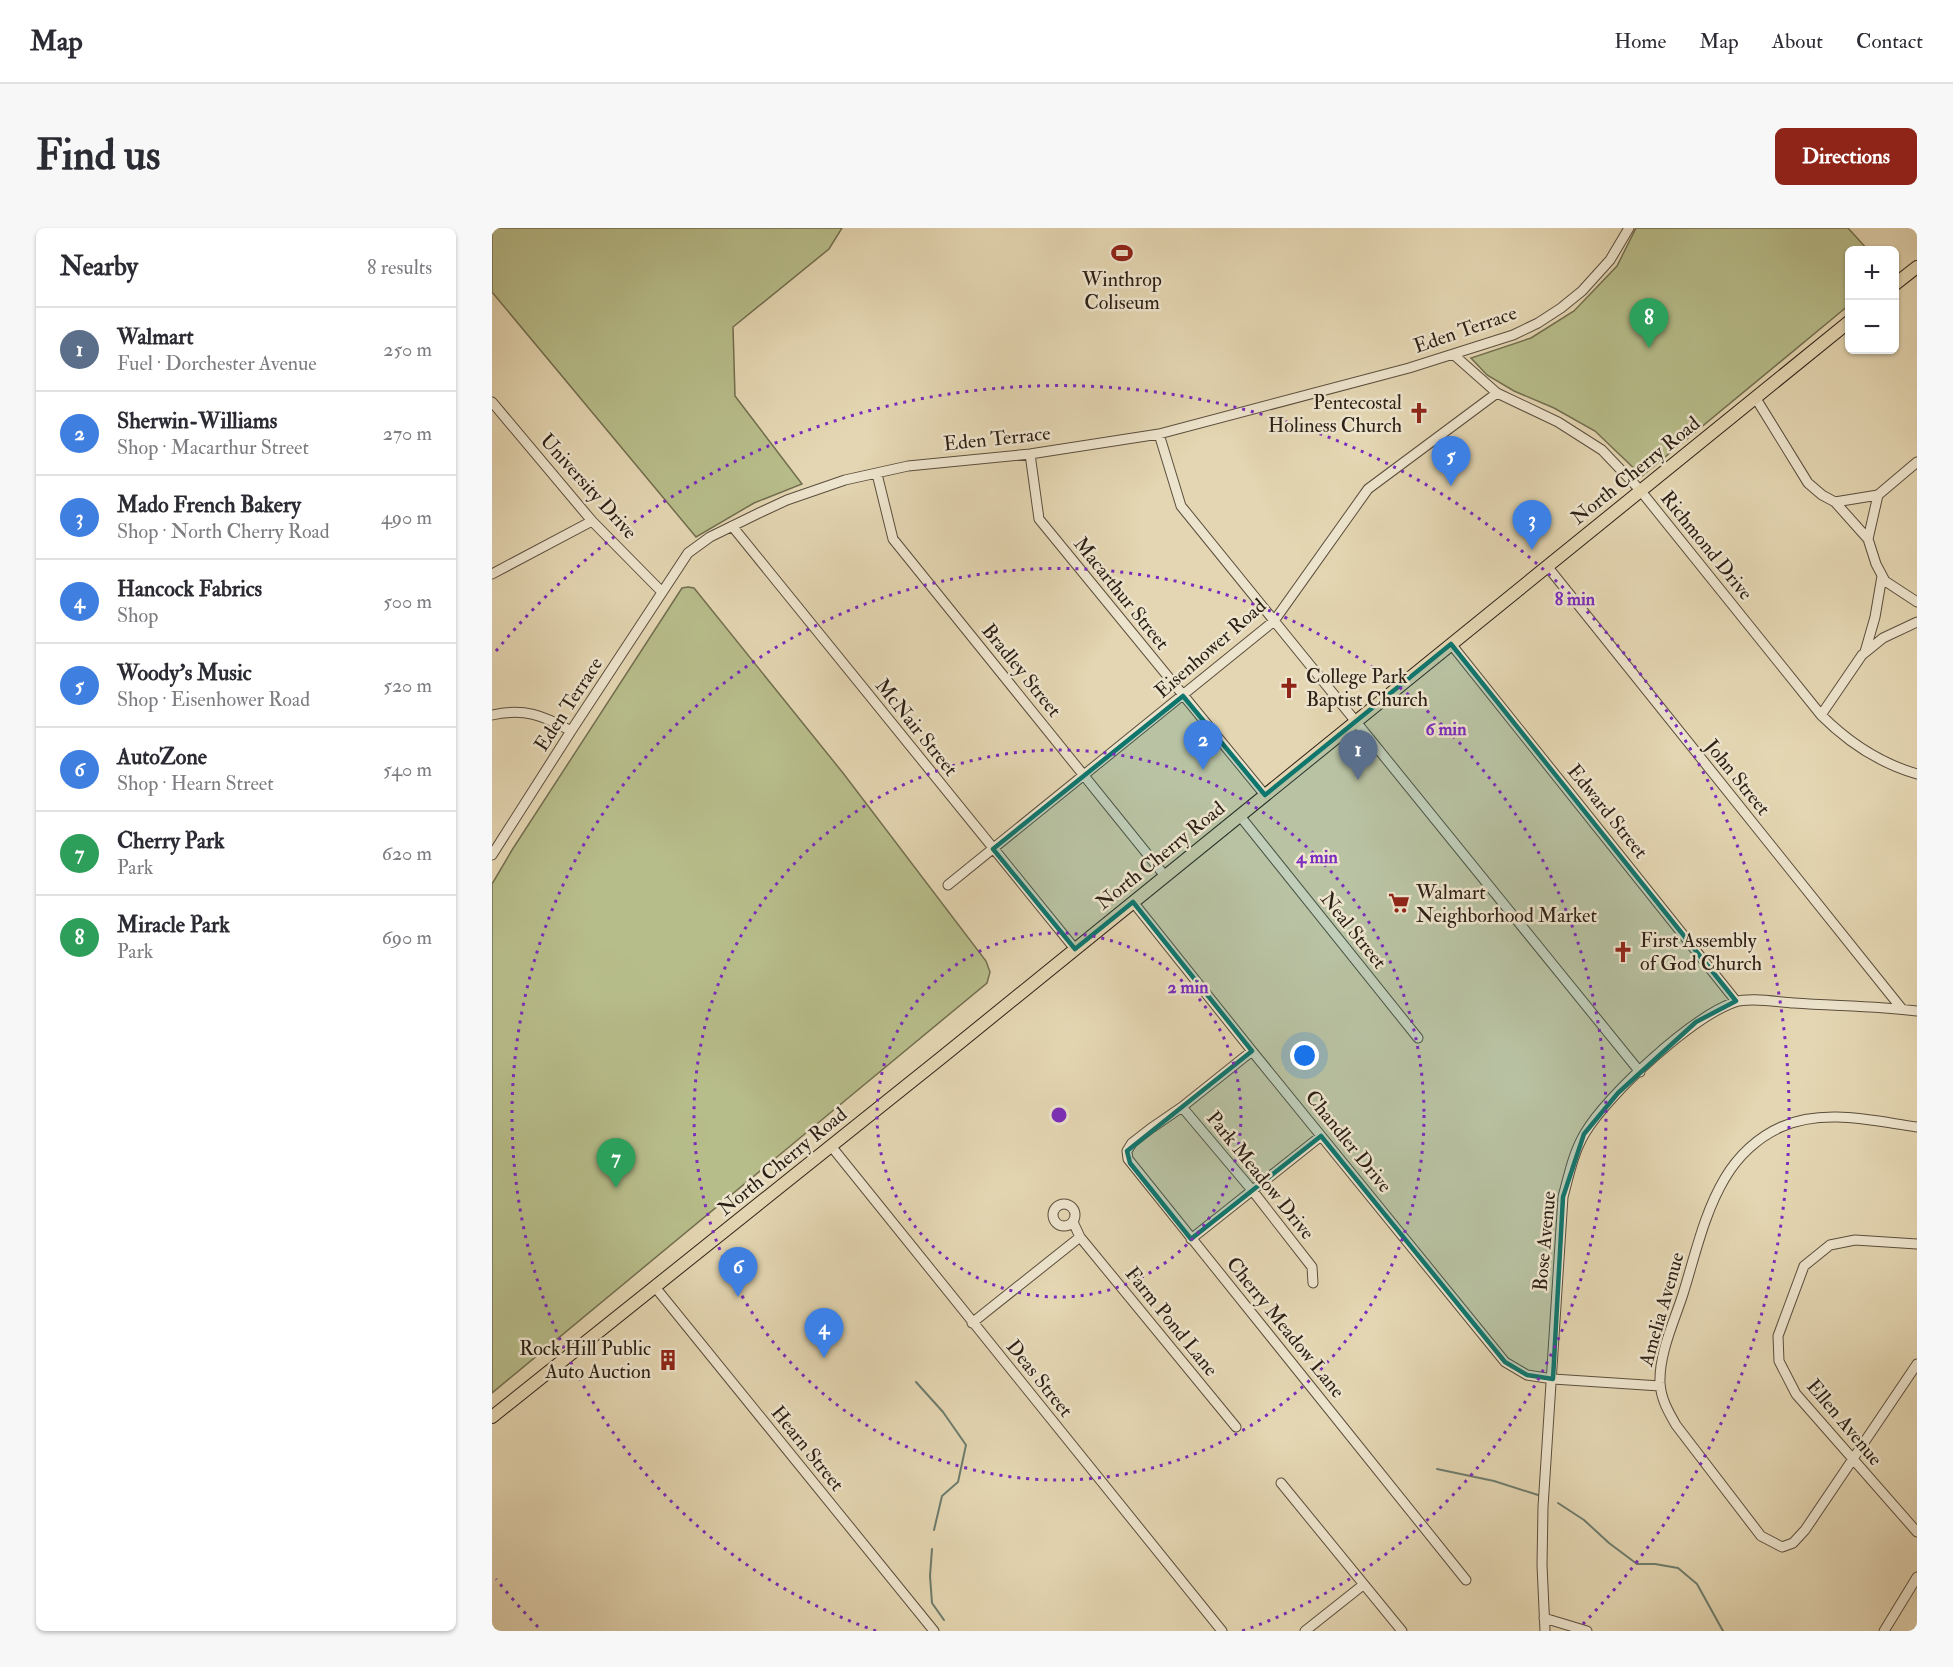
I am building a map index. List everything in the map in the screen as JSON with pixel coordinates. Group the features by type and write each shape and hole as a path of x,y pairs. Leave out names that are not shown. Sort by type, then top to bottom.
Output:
{"main road":[{"path":"1899,281 1917,267"},
{"name":"North Cherry Road","path":"492,1417 1356,723 1845,325"}],"street":[{"name":"Eden Terrace","path":"492,855 688,553 710,537 768,508 845,480 908,466 1030,454 1159,434 1454,355 1513,335 1561,308 1601,271 1617,250 1629,228"},
{"name":"Richmond Drive","path":"1454,355 1497,393 1550,418 1602,450 1640,490 1821,715 1858,747 1879,760 1917,774"},
{"name":"Eisenhower Road","path":"948,885 1274,621 1368,489 1497,393"},
{"path":"1755,397 1808,483 1835,502 1868,539 1885,581 1917,602"},
{"name":"University Drive","path":"492,402 592,520 662,592"},
{"path":"1159,434 1181,506 1640,1072"},
{"name":"Macarthur Street","path":"1030,454 1039,519 1265,795"},
{"path":"1835,502 1878,495 1917,462"},
{"name":"Bradley Street","path":"876,474 893,539 1165,876"},
{"path":"1868,539 1878,495"},
{"path":"492,574 592,520"},
{"name":"McNair Street","path":"732,526 1075,949"},
{"name":"John Street","path":"1546,567 1902,1009"},
{"path":"1865,652 1875,617 1882,576"},
{"path":"1821,715 1865,652 1883,638 1917,622"},
{"name":"Edward Street","path":"1451,644 1736,1001"},
{"path":"492,715 524,711 548,718 571,731"},
{"name":"Neal Street","path":"1240,816 1418,1038"},
{"name":"Chandler Drive","path":"1133,902 1505,1362 1527,1375 1553,1379 1660,1386"},
{"name":"Bose Avenue","path":"1545,1631 1542,1536 1563,1197 1573,1158 1584,1134 1599,1112 1696,1022 1736,1001 1917,1011"},
{"name":"Park Meadow Drive","path":"1252,1051 1182,1107 1252,1190 1312,1267 1313,1283"},
{"name":"Cherry Meadow Lane","path":"1182,1107 1132,1143 1127,1153 1130,1163 1466,1580"},
{"name":"Amelia Avenue","path":"1853,1460 1805,1530 1793,1543 1782,1547 1761,1536 1666,1409 1660,1386 1664,1353 1710,1209 1725,1178 1741,1156 1760,1138 1782,1126 1800,1120 1841,1117 1917,1126"},
{"path":"1191,1239 1321,1136"},
{"name":"Deas Street","path":"831,1146 1222,1631"},
{"name":"Farm Pond Lane","path":"1073,1222 1080,1237 1236,1427"},
{"path":"972,1323 1080,1237"},
{"name":"Ellen Avenue","path":"1917,1244 1855,1240 1830,1245 1804,1266 1778,1336 1779,1360 1796,1394 1917,1532"},
{"name":"Hearn Street","path":"655,1287 934,1631"},
{"path":"1853,1460 1917,1364"},
{"path":"1281,1483 1402,1631"},
{"path":"1884,1631 1917,1577"},
{"path":"1305,1631 1363,1585"},
{"path":"1544,1618 1587,1631"}],"highlighted area":[{"path":"1451,644 1736,1001 1696,1022 1618,1093 1584,1134 1563,1197 1553,1379 1527,1375 1505,1362 1321,1136 1191,1239 1130,1163 1127,1151 1252,1051 1133,902 1075,949 993,849 1183,696 1265,795"}],"green space":[{"path":"492,228 842,228 829,249 733,327 735,396 802,484 754,503 696,537 492,292"},
{"path":"1636,228 1848,228 1864,246 1845,246 1845,308 1642,476 1595,431 1554,408 1514,391 1487,375 1471,358 1531,338 1574,311 1617,266"},
{"path":"682,588 694,588 843,773 986,961 990,972 987,983 492,1393 492,884"}],"waterway":[{"path":"916,1382 943,1412 966,1445 958,1482 942,1496 934,1530"},
{"path":"1437,1469 1494,1481 1538,1495"},
{"path":"1558,1503 1584,1520 1637,1564 1678,1568 1697,1584 1723,1631"},
{"path":"932,1549 930,1576 932,1603 944,1620"}],"place":[{"name":"Winthrop Coliseum","path":"1122,253"},
{"name":"Miracle Park","path":"1649,348"},
{"name":"Pentecostal Holiness Church","path":"1419,413"},
{"name":"Woody's Music","path":"1451,486"},
{"name":"Mado French Bakery","path":"1532,550"},
{"name":"College Park Baptist Church","path":"1289,688"},
{"name":"Sherwin-Williams","path":"1203,770"},
{"name":"Walmart","path":"1358,780"},
{"name":"Walmart Neighborhood Market","path":"1399,903"},
{"name":"First Assembly of God Church","path":"1623,952"},
{"name":"Cherry Park","path":"616,1188"},
{"name":"AutoZone","path":"738,1297"},
{"name":"Hancock Fabrics","path":"824,1358"},
{"name":"Rock Hill Public Auto Auction","path":"668,1360"}]}
